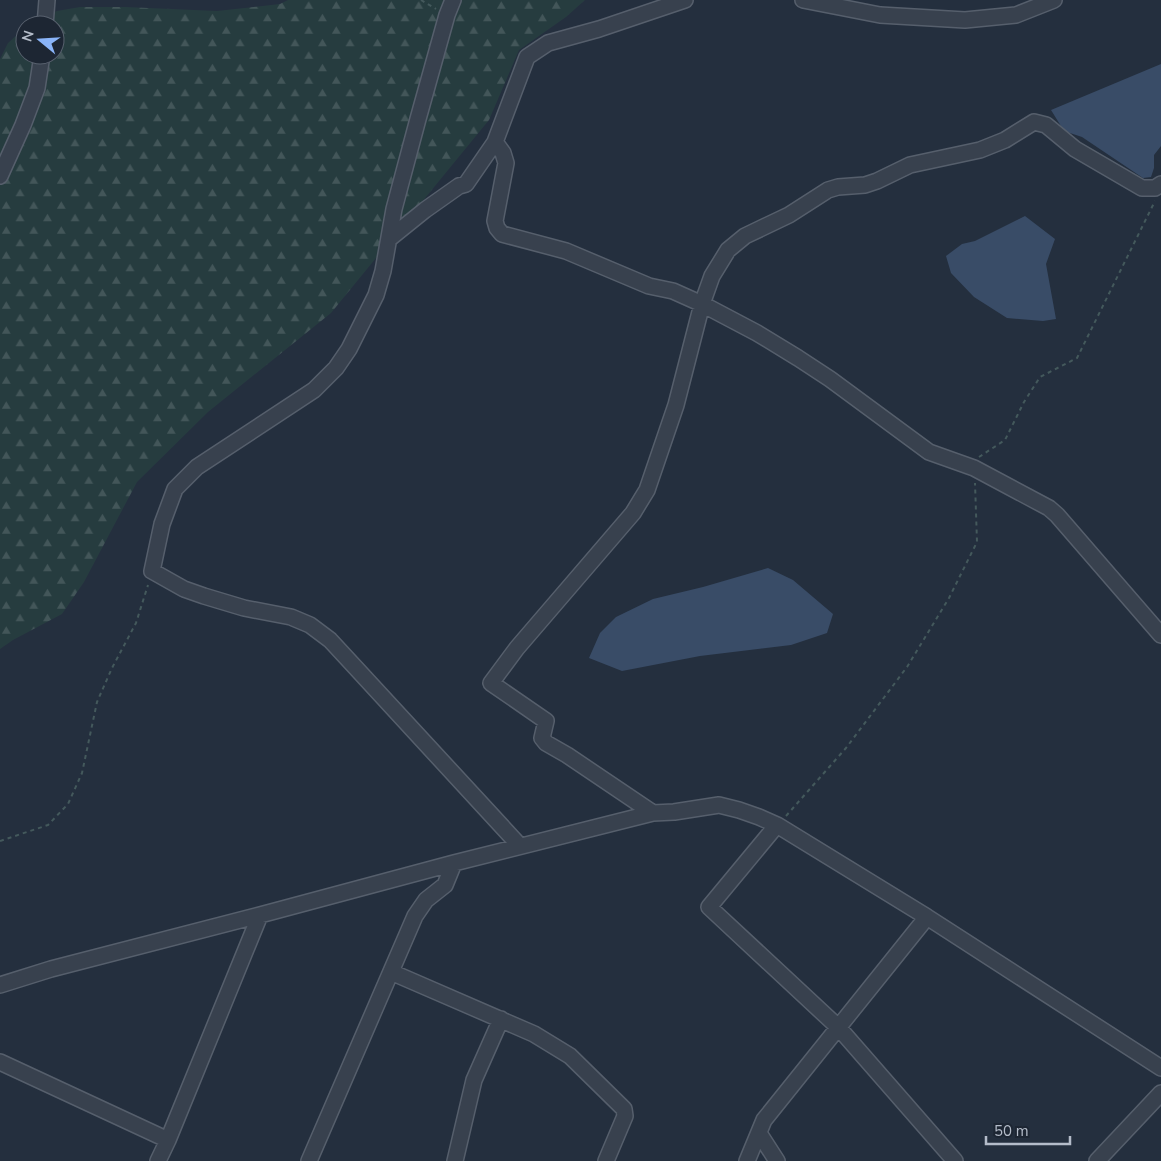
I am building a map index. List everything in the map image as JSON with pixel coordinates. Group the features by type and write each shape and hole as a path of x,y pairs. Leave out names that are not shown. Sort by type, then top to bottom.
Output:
{"street":[{"path":"46,15 47,0"},
{"path":"453,0 447,15 394,209 376,295 349,350 336,368 314,390 197,467 175,488 162,524 152,570 184,589 204,596 244,608 291,616 310,624 330,640 356,667 520,846"},
{"path":"388,239 459,186 466,184 495,142 527,57 548,43 599,29 685,0"},
{"path":"803,0 880,15 965,20 1016,16 1054,0"},
{"path":"0,176 37,88 40,65"},
{"path":"653,813 546,743 542,738 546,721 491,683 517,648 633,513 647,490 676,405 702,304 712,276 728,250 745,236 789,215 828,190 838,186 877,181 910,165 980,150 1005,140 1034,122 1046,125 1075,149 1142,188 1155,188 1159,191"},
{"path":"495,142 503,153 506,162 495,221 497,228 502,234 566,251 649,286 673,291 702,304 758,333 798,358 929,452 974,468 1049,508 1161,635"},
{"path":"0,985 51,969 520,846 653,813 719,805 752,814 777,826 927,917 1161,1068"},
{"path":"777,826 709,907 838,1027 955,1161"},
{"path":"310,1161 415,916 426,900 445,885 454,863"},
{"path":"158,1161 260,915"},
{"path":"747,1161 764,1120 927,917"},
{"path":"392,972 534,1034 570,1056 624,1109 625,1116 606,1161"},
{"path":"455,1161 474,1080 501,1019"},
{"path":"0,1062 168,1140"},
{"path":"1097,1161 1161,1093"},
{"path":"758,1134 777,1161"}],"path":[{"path":"421,0 428,4"},
{"path":"777,826 846,748 907,667 949,598 977,542 974,468 977,458 1005,440 1024,402 1040,377 1077,358 1159,191"},
{"path":"0,841 48,825 68,804 82,773 97,702 112,668 136,623 152,570"}],"green space":[{"path":"288,0 585,0 566,17 519,50 489,120 331,313 208,412 137,482 84,582 62,614 0,649 0,59 8,43 15,37 15,65 65,65 65,15 49,15 57,11 80,7 125,7 217,11 280,4"}],"water":[{"path":"1161,64 1161,146 1154,155 1154,168 1151,177 1143,178 1082,137 1064,131 1051,110"},
{"path":"1025,216 1055,239 1046,264 1056,319 1043,321 1007,318 974,297 951,273 946,256 962,244 975,241"},
{"path":"768,568 793,580 833,614 827,633 791,645 700,656 622,671 589,658 600,633 616,617 653,599"}]}
